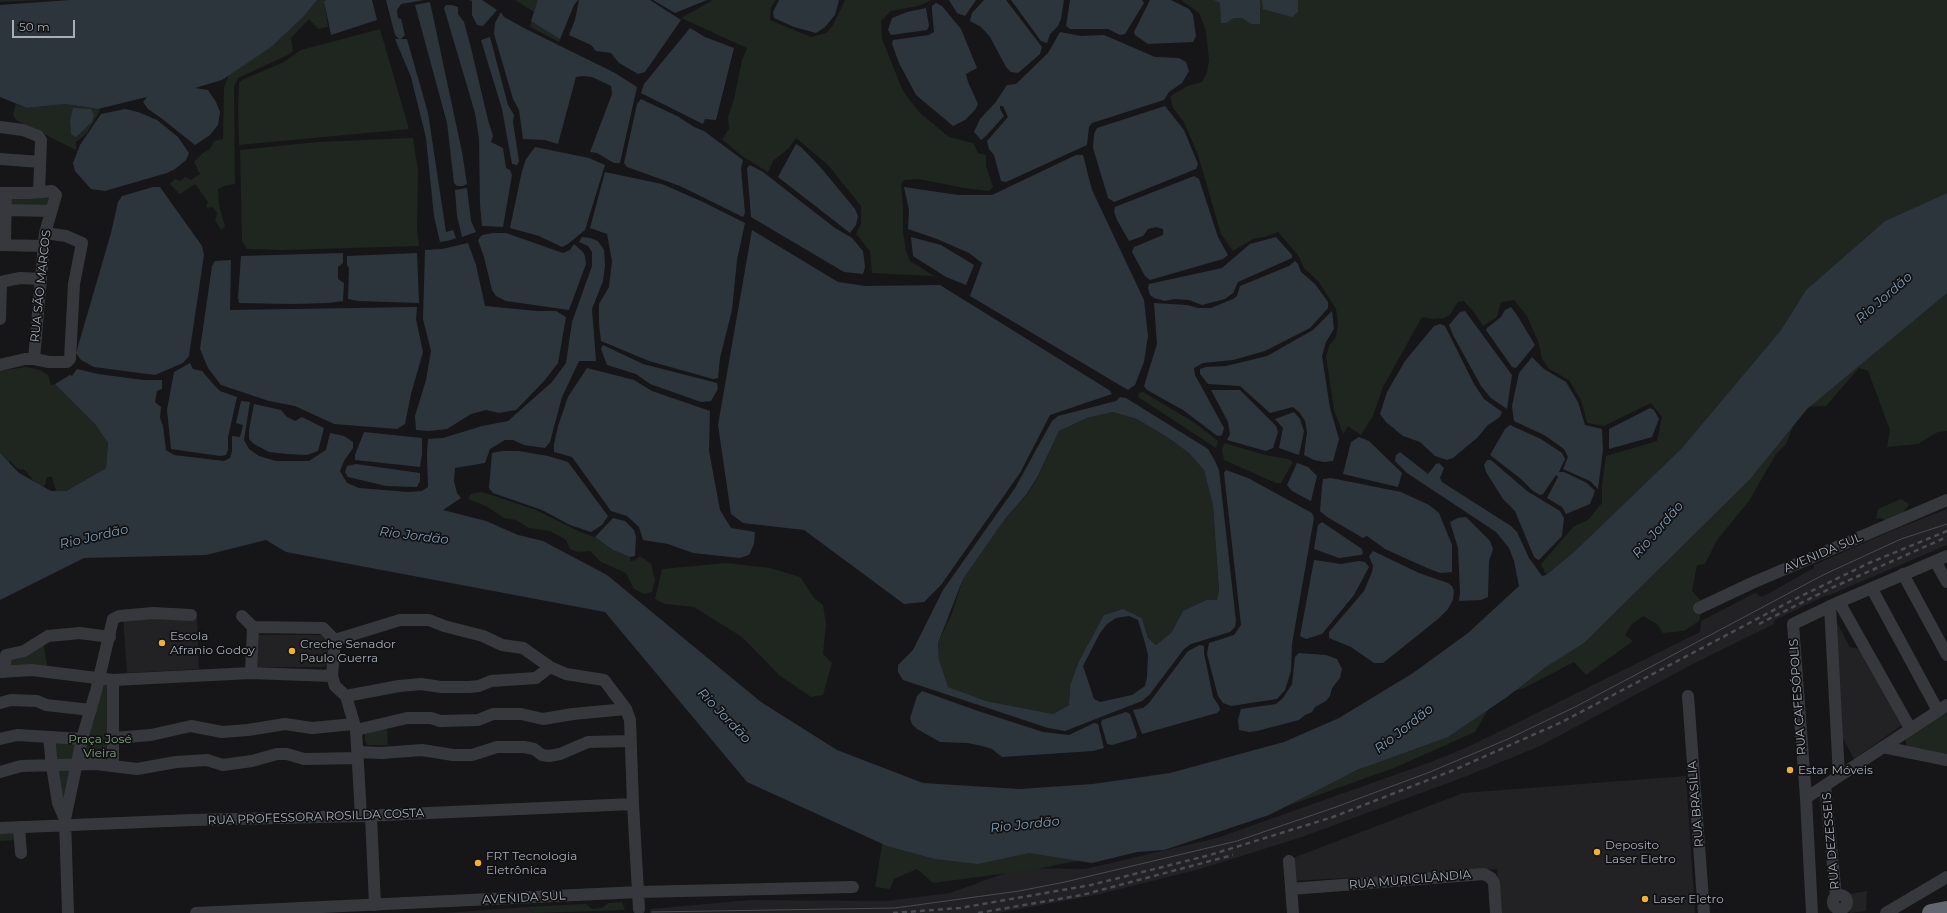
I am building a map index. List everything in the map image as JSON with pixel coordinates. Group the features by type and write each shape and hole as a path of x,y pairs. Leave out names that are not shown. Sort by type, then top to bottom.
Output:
{"highway":[{"path":"1931,913 1947,910"}],"street":[{"path":"0,127 24,130 38,136 41,140 39,192 3,193 5,210 2,245 43,246"},
{"path":"0,159 40,162"},
{"name":"RUA SÃO MARCOS","path":"34,359 44,233 56,198 54,191 39,192"},
{"path":"5,210 51,211"},
{"path":"0,365 19,360 34,359 48,362 67,362 70,359 74,284 83,246 82,242 66,236 44,233"},
{"path":"0,319 0,282 20,278 40,279"},
{"name":"AVENIDA SUL","path":"1699,608 1752,583 1947,500"},
{"path":"1835,604 1947,556"},
{"path":"1935,561 1947,582"},
{"path":"1903,574 1947,655"},
{"path":"1806,798 1910,728 1943,708 1872,589"},
{"path":"1835,604 1910,728"},
{"path":"1835,604 1839,776"},
{"name":"RUA CAFESÓPOLIS","path":"1812,913 1806,798 1792,624 1835,604"},
{"path":"68,913 65,823 82,739 100,678 115,617 153,613 190,615"},
{"path":"242,616 253,627 323,628 335,640 332,676 335,686 346,696 355,727 375,906"},
{"path":"335,640 393,622 424,619 483,636 506,646 523,648 550,667 566,674 604,680 626,710 630,720 639,909"},
{"path":"250,673 253,627"},
{"path":"110,637 80,633 48,636 24,651 6,655 2,672 32,670 113,680 250,673 332,676"},
{"path":"536,678 537,658"},
{"path":"346,696 399,686 421,684 441,687 479,686 491,681 536,678 550,667"},
{"path":"113,680 113,765"},
{"name":"RUA BRASÍLIA","path":"1688,696 1705,892 1704,913"},
{"path":"0,703 11,700 37,701 46,705 90,710"},
{"path":"114,738 151,735 191,726 222,732 248,730 285,724 312,728 355,727 408,718 431,718 440,721 478,720 493,714 520,714 544,719 572,714 626,710"},
{"path":"0,739 12,735 82,739"},
{"path":"49,737 58,803 65,823"},
{"path":"0,772 21,766 113,765 137,769 176,762 207,760 223,765 252,761 277,754 287,754 304,759 422,750 453,755 472,755 497,747 524,747 534,749 542,755 549,756 560,754 588,742 630,741"},
{"path":"1883,747 1947,760"},
{"name":"RUA DEZESSEIS","path":"1825,786 1836,896"},
{"name":"RUA PROFESSORA ROSILDA COSTA","path":"0,828 19,828 65,823 366,816 633,804"},
{"path":"19,828 21,853"},
{"path":"1289,861 1292,913"},
{"name":"RUA MURICILÂNDIA","path":"1291,889 1484,874 1491,878 1494,883 1496,913"},
{"path":"1886,913 1947,877"},
{"name":"AVENIDA SUL","path":"196,913 375,906 638,892 853,887"}],"shaded area":[{"path":"1947,509 1947,545 1827,595 1775,620 1774,624 1693,664 1540,746 1467,776 1302,837 1200,869 1096,895 998,913 650,913 650,909 751,900 887,901 950,893 1019,868 1085,869 1217,838 1431,762 1470,746 1700,632 1701,621 1755,593 1762,597 1814,568 1814,565 1896,529"},
{"name":"Escola Afranio Godoy","path":"173,614 197,617 199,669 127,673 123,617"},
{"path":"1837,623 1850,647 1860,649 1902,725 1854,759 1842,737 1835,624"},
{"name":"Creche Senador Paulo Guerra","path":"259,635 325,635 329,639 329,663 324,667 256,667 255,637"},
{"path":"1686,776 1695,913 1500,913 1497,869 1294,881 1293,858 1463,793"},
{"path":"1867,891 1866,911 1850,913 1850,894"},
{"path":"527,907 534,913 445,913"}],"green space":[{"path":"0,0 41,0 0,2"},
{"path":"304,0 324,0 328,27 318,29 309,19 291,38 293,51 288,55 238,78 234,87 235,184 218,189 219,205 225,227 221,230 215,220 217,213 212,207 206,207 208,202 195,184 180,194 170,184 175,179 180,181 185,177 191,180 200,174 194,162 203,153 210,149 214,141 223,139 224,87 231,70"},
{"path":"515,0 578,0 574,5 559,42 530,27 534,12"},
{"path":"713,0 776,0 771,7 770,20 811,37 826,33 833,25 845,0 932,0 918,6 891,11 881,21 882,39 903,91 920,113 949,137 973,143 978,153 986,155 986,166 993,187 989,191 964,188 919,179 904,180 901,184 903,232 906,251 910,261 934,276 872,273 870,251 856,234 861,224 861,206 828,165 796,138 788,149 773,161 768,172 742,156 722,139 729,129 728,117 734,99 742,60 747,48 681,18"},
{"path":"1181,0 1947,0 1947,193 1885,221 1806,290 1781,330 1682,448 1574,552 1546,575 1541,564 1574,526 1588,520 1602,503 1602,485 1606,456 1657,441 1662,417 1651,403 1604,426 1587,423 1581,400 1569,380 1549,369 1542,359 1538,341 1527,316 1514,300 1501,302 1497,317 1483,326 1464,301 1458,302 1450,315 1444,318 1433,319 1422,317 1383,387 1373,416 1361,435 1348,426 1343,434 1334,410 1326,356 1330,344 1336,337 1338,323 1336,309 1319,282 1304,268 1298,255 1278,232 1265,237 1253,239 1233,251 1221,234 1198,155 1184,122 1173,108 1170,96 1188,86 1202,82 1207,73 1209,60 1206,31 1199,13"},
{"path":"380,29 409,129 239,145 239,83 242,80 284,62 301,50"},
{"path":"16,104 27,108 65,104 98,109 100,111 87,133 76,142 76,150 16,120 13,115"},
{"path":"413,138 418,171 417,230 419,246 282,250 247,249 242,241 240,150 317,142"},
{"path":"8,194 50,197 50,210 9,209"},
{"path":"1947,272 1947,431 1938,432 1918,444 1887,447 1890,430 1868,371 1859,368 1826,406 1801,407 1786,444 1776,454 1749,501 1717,540 1705,564 1697,565 1692,591 1704,604 1699,621 1684,631 1663,633 1657,624 1643,616 1632,624 1625,635 1633,641 1586,675 1574,662 1524,688 1496,696 1475,732 1394,768 1279,809 1108,855 1031,870 933,883 917,869 894,879 890,889 875,887 884,833 945,845 993,847 1012,854 1128,844 1257,806 1361,769 1394,751 1457,710 1533,656 1563,644 1607,608 1620,591 1756,452 1788,412 1830,370"},
{"path":"26,367 40,370 48,375 51,385 55,384 95,424 108,443 106,468 60,494 57,494 52,477 47,477 45,485 40,489 25,470 18,469 9,460 9,464 0,453 0,371"},
{"path":"1143,392 1195,423 1218,441 1216,448 1138,397 1139,393"},
{"path":"1113,412 1137,419 1167,437 1189,453 1204,470 1213,506 1219,592 1217,600 1206,600 1183,611 1171,633 1156,645 1148,638 1142,618 1123,609 1104,615 1079,661 1070,685 1069,705 1053,714 986,701 947,687 939,660 938,643 952,613 963,579 1005,519 1026,496 1038,477 1059,431 1087,418"},
{"path":"1224,443 1265,455 1288,459 1293,462 1281,483 1276,483 1224,460 1222,450"},
{"path":"482,492 536,510 580,532 595,537 613,550 630,557 630,561 636,560 640,556 651,564 655,580 652,592 644,594 634,589 626,573 601,562 590,551 578,552 570,549 566,540 550,531 529,528 516,520 504,518 486,506 468,499 471,494"},
{"path":"1901,499 1909,504 1903,513 1886,521 1881,518 1876,519 1878,509"},
{"path":"726,563 770,568 800,577 814,598 823,605 826,624 823,654 832,663 823,695 811,697 779,675 742,637 694,607 665,604 655,599 662,569"},
{"path":"43,641 48,671 6,669 6,656"},
{"name":"Praça José Vieira","path":"102,684 108,684 111,759 85,760 83,758"},
{"path":"1947,713 1947,758 1909,748 1906,744 1906,739 1911,732"},
{"path":"387,727 388,745 367,745 365,734"},
{"name":"Praça José Vieira","path":"76,742 60,813 58,819 54,743"},
{"path":"16,833 16,840 0,841 0,834"},
{"path":"622,902 625,910 534,913 527,907 586,904 592,909 602,908 608,903"}],"water":[{"path":"70,0 317,0 303,17 271,47 222,80 195,88 208,90 216,102 220,112 218,125 210,135 195,145 148,109 143,102 147,97 98,109 65,104 27,108 0,97 0,5"},
{"path":"372,0 377,20 331,35 324,1"},
{"path":"386,0 424,0 401,4 397,10 398,18 401,19 405,35 401,39 407,39 428,113 446,232 453,230 456,238 451,240 440,242 434,216 426,138 411,77 395,39 399,39 395,35"},
{"path":"469,0 482,0 497,10 483,26 477,25 472,15 472,1"},
{"path":"538,0 578,0 574,5 560,39 531,21"},
{"path":"579,0 650,0 681,20 645,72 638,74 619,63 611,53 596,51 591,45 569,35 575,20"},
{"path":"653,0 707,0 675,13"},
{"path":"779,0 839,0 835,15 825,27 816,33 794,27 774,18 773,12"},
{"path":"949,0 976,0 965,16 957,13"},
{"path":"984,0 1006,0 1042,47 1040,54 1018,73 1011,72 1006,67 990,37 981,27 970,21 972,13"},
{"path":"1011,0 1064,0 1061,19 1058,26 1050,34 1047,43 1041,41"},
{"path":"1070,0 1142,0 1144,3 1125,34 1120,35 1108,29 1070,29 1066,26"},
{"path":"1150,0 1171,0 1189,9 1193,15 1196,36 1193,42 1148,44 1135,35 1134,32"},
{"path":"1214,0 1260,0 1260,24 1251,24 1242,18 1234,18 1226,23 1221,23 1220,3"},
{"path":"1262,0 1298,0 1298,12 1292,17 1263,9"},
{"path":"430,2 462,152 467,184 463,186 457,186 454,183 447,123 415,5"},
{"path":"936,3 942,6 961,29 977,68 966,74 978,104 975,110 965,120 953,126 916,95 899,63 892,44 893,40 929,35 934,32 932,6"},
{"path":"446,5 458,7 458,14 464,22 493,136 491,142 503,148 506,168 510,170 512,175 503,227 482,226 480,204 479,138 475,113 444,8"},
{"path":"926,8 929,26 927,30 891,35 888,30 892,18 907,12"},
{"path":"501,12 504,17 615,73 637,87 620,163 614,163 597,153 590,152 612,94 611,86 592,77 576,77 558,144 545,140 523,139 519,110 513,99 494,34 495,23"},
{"path":"690,28 705,37 734,48 716,120 705,119 703,124 641,93 644,84"},
{"path":"1060,32 1081,36 1104,35 1155,57 1179,58 1186,62 1189,71 1182,83 1169,92 1164,100 1092,123 1089,127 1087,145 1006,182 1001,181 994,155 989,149 987,141 1008,117 1003,106 1000,106 1000,109 1004,116 986,136 981,140 974,132 980,119 995,103 1007,85 1016,84 1048,53"},
{"path":"490,37 508,105 514,115 513,122 519,161 517,165 512,164 502,109 481,40"},
{"path":"641,99 704,131 743,160 741,169 745,213 743,217 680,186 627,167 624,163 637,104"},
{"path":"1165,106 1184,130 1198,164 1196,169 1114,202 1108,198 1093,148 1094,134 1097,128"},
{"path":"73,108 91,109 94,115 92,122 76,137 71,134 70,120"},
{"path":"125,109 138,112 157,120 178,137 189,153 186,160 175,169 167,173 105,191 91,189 75,171 73,163 80,145 101,114"},
{"path":"796,144 801,147 822,169 855,209 858,216 856,225 850,233 778,177"},
{"path":"535,147 589,158 605,165 585,230 562,247 539,236 510,228 522,171 526,159"},
{"path":"1076,155 1083,155 1092,190 1144,300 1148,336 1144,362 1135,385 1128,390 970,296 982,263 969,253 937,239 908,229 909,210 904,187 958,195 992,195"},
{"path":"750,165 763,172 835,228 852,238 863,251 865,267 863,274 844,272 751,217 747,168"},
{"path":"605,172 662,184 745,223 737,260 732,310 720,358 718,378 713,379 649,361 601,341 599,304 609,287 612,261 607,234 590,228"},
{"path":"1194,176 1199,179 1218,237 1228,255 1223,259 1150,280 1145,276 1132,252 1134,247 1163,235 1163,229 1156,227 1148,229 1143,236 1129,241 1117,220 1114,212 1115,207"},
{"path":"153,187 160,187 202,246 204,255 189,356 183,363 155,375 94,367 81,360 76,353 111,233 118,202 122,196"},
{"path":"467,188 471,221 476,232 462,237 457,216 455,190"},
{"name":"Rio Jordão","path":"1947,193 1947,293 1807,409 1750,479 1584,643 1547,666 1507,697 1448,737 1357,770 1269,815 1164,850 1137,852 1092,863 1029,853 978,864 935,859 887,846 747,782 605,612 286,552 266,540 206,555 84,558 0,600 0,453 19,473 51,491 66,491 106,468 108,443 95,424 55,384 70,375 72,376 77,369 98,374 143,380 162,380 162,389 157,391 155,402 161,407 160,418 163,426 166,450 174,455 224,461 230,458 232,451 232,436 240,437 243,425 236,423 241,401 250,402 244,440 249,449 259,456 276,461 309,461 326,450 330,433 344,436 353,442 353,448 344,461 340,471 347,483 359,488 408,492 422,491 428,487 428,439 443,438 482,426 508,421 552,382 566,363 572,322 592,266 592,252 588,246 579,242 582,237 590,238 598,241 604,250 605,265 603,281 592,309 596,361 579,361 562,397 550,442 545,448 524,445 513,440 505,440 490,449 485,463 455,468 454,481 457,493 461,498 443,510 486,521 518,535 543,541 607,575 761,702 837,750 923,783 1019,789 1093,784 1170,773 1284,742 1339,718 1413,673 1468,633 1519,586 1514,561 1509,548 1496,532 1407,473 1395,461 1396,455 1400,452 1428,474 1436,464 1439,463 1444,468 1440,478 1442,482 1511,526 1517,532 1529,558 1542,576 1546,575 1574,552 1682,448 1781,330 1806,290 1885,221"},
{"path":"752,230 838,282 866,286 940,285 1109,390 1112,394 1050,415 1020,473 941,585 924,602 904,604 804,530 743,523 731,514 718,425"},
{"path":"506,233 563,253 570,250 574,244 583,252 586,264 569,310 506,301 496,296 492,290 478,240 482,235"},
{"path":"911,237 941,245 974,265 966,285 946,277 913,256"},
{"path":"1276,237 1292,255 1292,258 1238,282 1233,293 1225,299 1202,305 1189,300 1174,299 1165,301 1154,298 1150,295 1148,288 1149,284 1222,268 1250,244"},
{"path":"468,243 476,265 485,306 537,311 556,311 566,317 558,363 545,380 516,410 499,413 486,410 471,414 447,429 429,431 416,430 415,416 426,380 431,351 423,319 425,250 442,249"},
{"path":"343,253 343,263 338,267 338,279 344,283 343,301 294,304 239,303 238,297 241,256"},
{"path":"417,253 419,303 358,301 348,299 349,268 347,265 347,256"},
{"path":"231,260 230,310 417,307 416,319 423,352 411,394 405,424 397,429 334,424 295,406 269,401 221,385 208,368 200,349 212,266 215,261"},
{"path":"1295,261 1301,272 1315,284 1328,302 1328,308 1310,328 1265,351 1233,360 1203,363 1194,368 1195,375 1224,428 1222,435 1216,435 1183,410 1147,390 1144,386 1157,344 1154,303 1211,308 1237,296 1240,286 1289,266"},
{"path":"1511,307 1535,345 1516,368 1512,367 1486,330 1501,317 1505,310"},
{"path":"1332,311 1334,329 1326,342 1322,356 1330,408 1339,439 1333,461 1324,462 1314,460 1304,455 1307,432 1305,421 1300,413 1293,407 1270,413 1240,386 1208,384 1200,374 1200,369 1206,367 1226,366 1267,356 1313,330"},
{"path":"1465,311 1512,375 1507,409 1491,398 1481,386 1453,335 1449,325 1460,312"},
{"path":"1440,324 1445,326 1474,384 1484,399 1502,412 1500,417 1488,425 1477,438 1453,458 1447,460 1435,456 1420,442 1403,436 1386,422 1380,414 1387,392 1405,361 1434,326"},
{"path":"603,345 643,364 717,383 718,389 711,401 701,402 650,384 636,374 607,365 601,349"},
{"path":"1532,357 1544,369 1566,382 1578,402 1585,425 1602,429 1603,450 1598,489 1590,481 1563,469 1568,457 1564,449 1544,435 1514,421 1512,406 1519,373"},
{"path":"190,363 193,369 202,371 220,391 237,397 228,437 228,450 226,455 220,456 171,449 167,410 174,372"},
{"path":"587,368 634,380 652,391 710,411 709,451 720,510 731,528 755,532 754,544 749,555 740,558 693,553 668,544 643,540 639,527 627,516 611,511 572,457 554,452 554,444 558,426 568,397"},
{"path":"1211,390 1240,390 1276,426 1278,432 1273,448 1266,451 1227,440 1230,434 1228,422"},
{"path":"1120,397 1126,398 1208,449 1215,461 1219,470 1236,621 1235,627 1230,632 1191,644 1184,649 1150,694 1142,701 1065,731 1048,728 903,680 898,672 898,665 913,650 943,590 1015,488 1052,421 1058,416 1116,401","holes":["1113,412 1137,419 1167,437 1189,453 1204,470 1213,506 1219,591 1217,600 1206,600 1183,611 1171,633 1156,645 1148,638 1142,618 1123,609 1104,615 1079,661 1070,685 1069,705 1053,714 986,701 948,687 939,660 938,643 963,579 1005,519 1026,495 1038,476 1059,431 1087,418","1129,616 1138,620 1148,655 1145,686 1132,695 1100,702 1094,699 1083,666 1100,633 1107,624 1116,618"]},
{"path":"254,404 281,410 287,417 295,421 302,417 324,428 318,451 307,455 287,454 269,452 254,444 249,439 249,430"},
{"path":"1650,408 1654,410 1659,419 1652,437 1609,449 1609,429"},
{"path":"1294,412 1300,419 1304,431 1299,455 1279,448 1283,428 1275,419"},
{"path":"1510,425 1541,439 1562,453 1565,459 1559,472 1564,472 1587,483 1595,491 1590,504 1566,514 1562,507 1547,498 1558,477 1556,475 1543,494 1540,495 1533,491 1521,479 1490,455 1505,429"},
{"path":"364,432 422,438 420,467 355,460 355,455"},
{"path":"1359,437 1369,441 1402,473 1398,487 1343,474 1351,442"},
{"path":"502,451 519,451 548,456 568,462 608,516 602,525 591,532 570,525 542,510 493,493 489,488 492,453"},
{"path":"1487,460 1491,460 1527,491 1560,511 1564,518 1562,536 1540,559 1538,560 1534,557 1515,511 1503,499 1486,472 1484,465"},
{"path":"1297,463 1308,467 1317,476 1311,501 1292,491 1287,485"},
{"path":"356,464 420,473 420,481 417,487 386,486 348,477 345,472 347,466"},
{"path":"1226,470 1248,478 1312,513 1314,518 1292,644 1291,671 1285,690 1277,699 1231,706 1223,703 1218,696 1207,654 1209,643 1234,635 1241,625 1224,473"},
{"path":"1331,478 1401,492 1429,505 1439,513 1452,545 1452,572 1440,573 1427,568 1385,549 1367,536 1363,538 1327,517 1320,511 1322,487 1323,479"},
{"path":"1466,517 1490,541 1493,549 1489,561 1488,597 1481,600 1459,601 1458,548 1450,522 1458,518"},
{"path":"613,518 625,521 634,530 636,537 635,556 630,557 613,550 595,537"},
{"path":"1322,522 1362,549 1363,553 1361,555 1339,558 1314,549 1318,525"},
{"path":"1373,551 1419,573 1448,583 1452,586 1454,591 1453,600 1448,609 1438,619 1383,663 1374,663 1351,647 1329,638 1329,632 1364,591 1372,572 1373,566 1369,556"},
{"path":"1314,560 1341,564 1359,561 1365,562 1369,567 1354,595 1322,634 1306,639 1300,636"},
{"path":"1200,645 1204,646 1204,653 1213,697 1220,710 1217,713 1142,734 1133,710 1143,708 1149,703 1188,651"},
{"path":"1299,653 1326,655 1337,659 1342,669 1340,678 1332,688 1330,696 1326,701 1315,707 1312,712 1299,720 1257,731 1249,732 1239,730 1238,720 1241,709 1276,704 1283,698 1292,684 1295,657"},
{"path":"922,691 1043,732 1069,735 1094,723 1098,724 1104,748 1093,751 1002,757 992,749 982,746 968,743 940,742 917,729 912,724 910,718 917,696"},
{"path":"1126,712 1130,714 1137,734 1136,738 1112,745 1107,744 1101,723 1102,720"}],"tram line":[{"path":"652,912 895,908 1019,891 1065,882 1237,841 1336,807 1430,772 1508,739 1577,706 1823,575 1901,539 1947,524"}],"railway":[{"path":"893,913 960,908 1091,885 1210,855 1333,817 1454,770 1562,722 1789,602 1869,563 1947,531"},
{"path":"1759,624 1829,589 1947,537"},
{"path":"978,913 1082,895 1233,855"}],"place":[{"name":"Escola Afranio Godoy","path":"162,643"},
{"name":"Creche Senador Paulo Guerra","path":"292,651"},
{"name":"Estar Móveis","path":"1790,770"},
{"name":"Deposito Laser Eletro","path":"1597,852"},
{"name":"FRT Tecnologia Eletrônica","path":"478,863"},
{"name":"Laser Eletro","path":"1645,899"}]}
